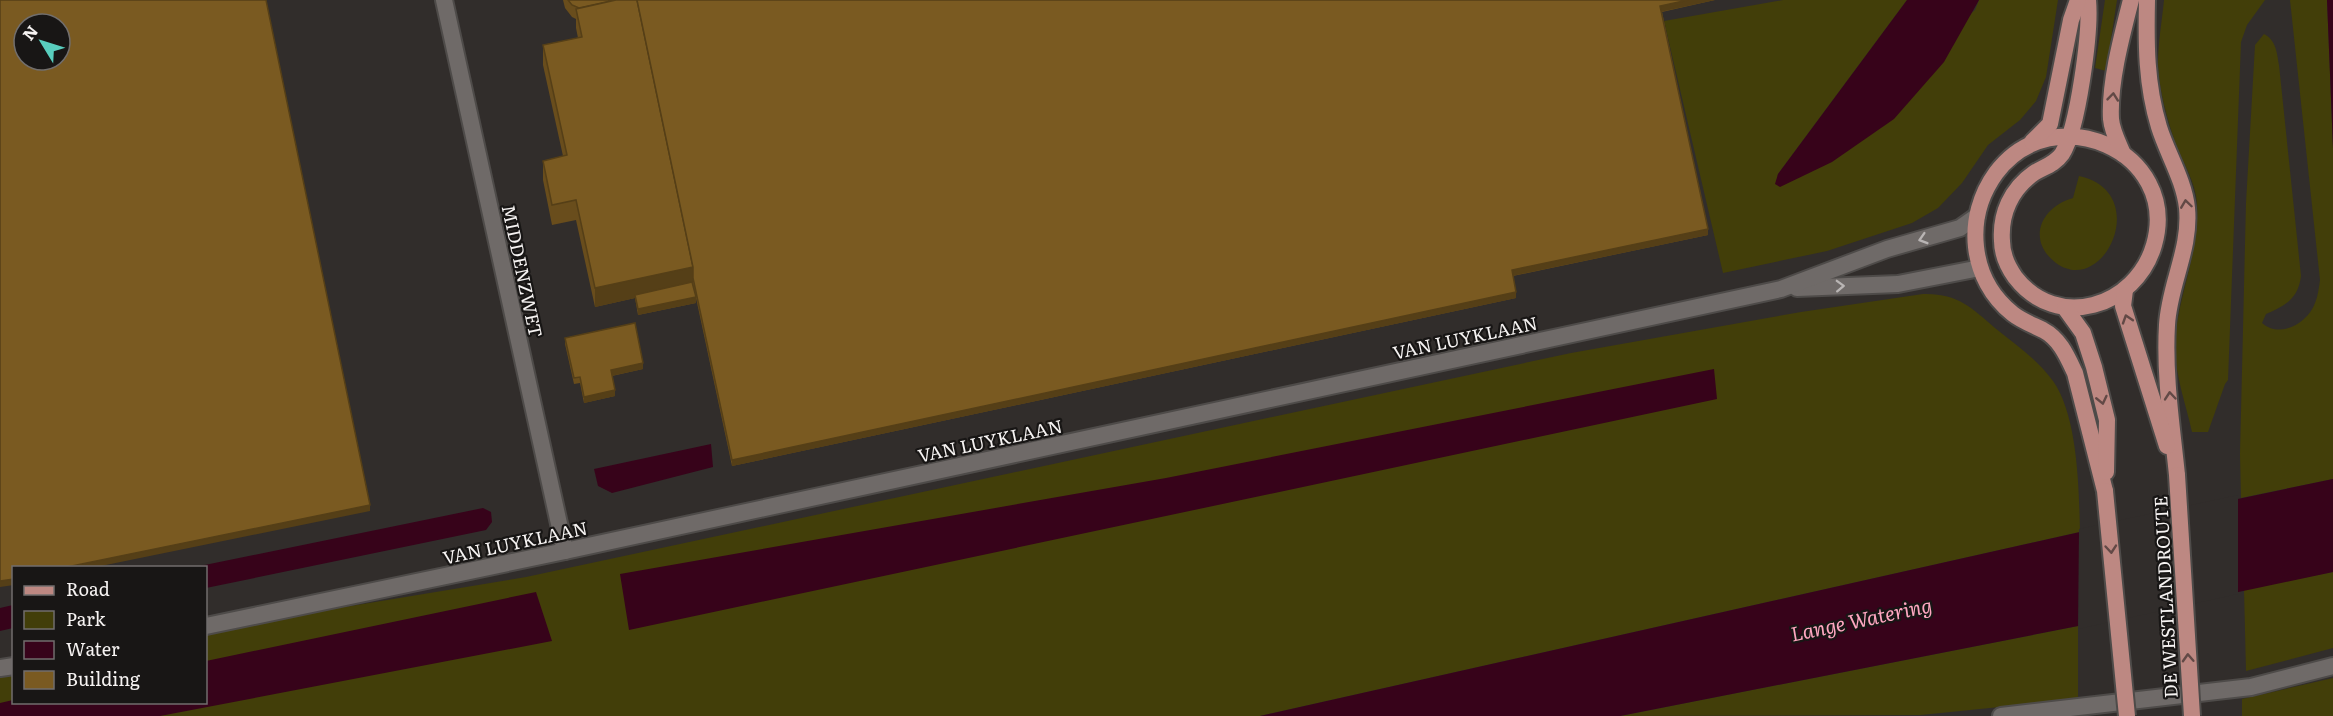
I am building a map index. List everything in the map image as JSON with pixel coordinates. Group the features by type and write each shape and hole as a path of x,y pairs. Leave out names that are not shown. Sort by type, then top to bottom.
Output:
{"main road":[{"path":"2030,144 2050,124 2070,20 2078,0"},
{"path":"2088,0 2090,21 2070,136 2058,159 2024,181 2008,204 2003,217 2002,245 2011,272 2029,292 2040,299 2065,308 2090,306 2114,297 2135,280 2150,256 2157,228 2157,214 2149,186 2138,169 2123,154 2098,141 2070,136 2044,139 2030,144 2001,166 1990,181 1977,216 1975,244 1980,268 2001,303 2029,324 2046,331 2058,342 2075,373 2086,425 2105,491"},
{"path":"2123,154 2114,134 2111,119 2112,98 2131,0"},
{"name":"DE WESTLANDROUTE","path":"2147,0 2146,56 2151,99 2163,139 2184,192 2187,209 2182,261 2167,322 2166,357 2177,475 2192,716"},
{"path":"1980,268 2011,272"},
{"name":"DE WESTLANDROUTE","path":"2125,290 2122,306 2177,475"},
{"path":"2065,308 2076,321 2089,347 2107,420 2105,491 2127,716"}],"street":[{"name":"MIDDENZWET","path":"444,0 565,551"},
{"name":"VAN LUYKLAAN","path":"207,626 1781,289 1887,249 1959,228 1977,216"},
{"name":"VAN LUYKLAAN","path":"1781,289 1898,284 1980,268"},
{"path":"2001,716 2251,687 2333,666"}],"green space":[{"path":"1783,0 1907,0 1778,174 1776,184 1975,10 1979,0 2058,0 2046,77 2036,101 2020,120 1988,145 1962,183 1938,208 1912,223 1827,251 1723,273 1664,21"},
{"path":"2105,0 2117,0 2106,71 2095,68"},
{"path":"2164,0 2265,0 2247,25 2241,42 2228,380 2208,432 2192,432 2175,358 2179,311 2195,241 2197,204 2192,181 2170,125 2160,84 2158,56"},
{"path":"2290,0 2327,0 2333,148 2333,479 2241,498 2246,203 2255,45 2264,34 2273,43 2279,65 2301,276 2294,296 2279,308 2266,314 2262,323 2269,328 2285,329 2300,322 2315,303 2320,280"},
{"path":"2079,176 2101,186 2113,201 2117,220 2113,239 2104,255 2090,266 2074,270 2056,263 2047,254 2040,235 2041,225 2046,216 2062,202 2073,198"},
{"path":"1923,294 1945,296 1971,308 2033,359 2047,373 2061,396 2068,413 2076,454 2080,532 1260,716 0,716 0,663 12,661 12,704 207,704 207,630 526,577 1571,353 1801,312"},
{"path":"2333,572 2333,648 2246,671 2244,589"},
{"path":"2078,626 2078,699 1921,715 1620,716"},
{"path":"2333,678 2333,716 2242,716 2242,699"}],"water":[{"path":"1907,0 1979,0 1944,62 1894,119 1832,162 1780,187 1775,184 1778,174"},
{"path":"2327,0 2333,0 2333,148"},
{"path":"1714,369 1717,399 629,630 620,574 1166,478"},
{"path":"711,444 713,467 612,493 598,486 594,469"},
{"name":"Lange Watering","path":"2333,479 2333,572 2078,626 1620,716 1260,716 2080,532"},
{"path":"483,508 491,512 492,522 486,530 207,588 207,566 200,566"},
{"path":"536,592 552,641 160,716 0,716 0,703 12,700 12,704 207,704 207,661"},
{"path":"12,605 12,628 0,631 0,608"}],"pier":[{"path":"2238,495 2238,594 2078,629 2079,529"}],"building":[{"path":"0,0 266,0 370,505 72,566 12,566 12,579 0,581"},
{"path":"568,0 612,0 579,8"},
{"path":"616,0 637,0 693,267 595,288 576,200 552,205 543,161 567,155 543,45 582,37 576,9"},
{"path":"637,0 1688,0 1660,6 1708,229 1512,270 1516,292 732,460"},
{"path":"692,282 696,297 638,309 635,295"},
{"path":"635,323 643,363 611,370 615,390 584,397 580,377 574,378 565,338"}]}
